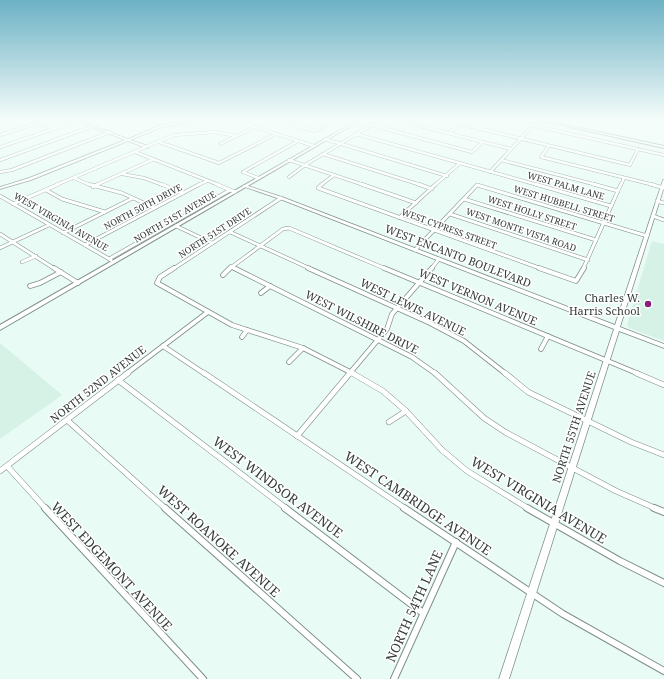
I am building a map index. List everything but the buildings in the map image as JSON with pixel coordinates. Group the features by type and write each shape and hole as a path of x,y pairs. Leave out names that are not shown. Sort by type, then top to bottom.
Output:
{"main road":[{"name":"NORTH 51ST AVENUE","path":"0,328 176,226 232,191 244,186 304,152"}],"street":[{"path":"0,160 23,152"},
{"path":"0,172 12,170 59,152"},
{"path":"0,188 30,179 97,152"},
{"path":"13,204 135,152 232,191"},
{"path":"188,152 219,163 241,152"},
{"path":"258,178 243,172 279,152"},
{"path":"289,177 327,152"},
{"path":"366,152 447,176"},
{"name":"WEST PALM LANE","path":"419,152 611,206"},
{"path":"490,172 509,152"},
{"path":"544,152 541,156 663,188"},
{"path":"573,152 630,165 637,152"},
{"path":"652,152 664,154"},
{"path":"323,154 432,189"},
{"path":"93,187 154,159"},
{"path":"289,160 416,203"},
{"path":"501,160 618,191"},
{"path":"399,218 460,163"},
{"path":"122,174 144,178 183,193"},
{"name":"WEST CYPRESS STREET","path":"334,175 318,188 433,231 576,281 588,260"},
{"path":"74,178 93,187 122,193 155,208"},
{"path":"588,260 624,178"},
{"name":"NORTH 50TH DRIVE","path":"85,245 207,181"},
{"name":"NORTH 55TH AVENUE","path":"505,678 664,181"},
{"name":"WEST ENCANTO BOULEVARD","path":"244,186 281,198 664,346"},
{"name":"WEST HUBBELL STREET","path":"464,199 477,186 647,236"},
{"path":"46,190 62,199 104,212"},
{"name":"NORTH 51ST AVENUE","path":"109,259 232,191"},
{"name":"WEST VIRGINIA AVENUE","path":"0,196 114,262"},
{"path":"63,233 133,198"},
{"name":"NORTH 51ST DRIVE","path":"157,280 281,198"},
{"path":"415,250 464,199"},
{"name":"WEST HOLLY STREET","path":"464,199 596,240"},
{"path":"657,201 664,203"},
{"name":"WEST MONTE VISTA ROAD","path":"450,214 588,260"},
{"path":"653,216 664,220"},
{"path":"0,248 49,225"},
{"path":"176,226 212,243"},
{"name":"WEST VERNON AVENUE","path":"260,245 286,227 664,385"},
{"name":"WEST LEWIS AVENUE","path":"230,232 430,323 464,341 528,392 632,442 664,455"},
{"path":"0,234 78,283"},
{"path":"222,275 231,266 260,245"},
{"path":"22,262 36,256"},
{"path":"297,436 387,329 392,314 438,259"},
{"name":"WEST WILSHIRE DRIVE","path":"231,266 379,339 412,357 436,374 484,418 505,432 616,491 664,512"},
{"path":"30,286 40,283 61,272"},
{"name":"WEST VIRGINIA AVENUE","path":"157,280 160,284 232,325 303,348 383,391 406,411 442,450 467,471 554,524 620,561 664,583"},
{"path":"261,293 270,286"},
{"name":"NORTH 52ND AVENUE","path":"0,471 208,312"},
{"path":"242,337 247,330"},
{"path":"541,349 548,336"},
{"name":"WEST CAMBRIDGE AVENUE","path":"163,346 532,594 600,636 664,671"},
{"path":"289,362 303,348"},
{"name":"WEST WINDSOR AVENUE","path":"118,380 423,613"},
{"path":"389,422 406,411"},
{"name":"WEST ROANOKE AVENUE","path":"67,420 357,679"},
{"name":"WEST EDGEMONT AVENUE","path":"6,466 203,679"},
{"name":"NORTH 54TH LANE","path":"394,679 456,542"}],"shaded area":[{"name":"Charles W. Harris School","path":"652,241 664,244 664,341 629,328 627,325"},
{"path":"0,343 62,395 0,439"}],"place":[{"name":"Charles W. Harris School","path":"648,304"}]}
